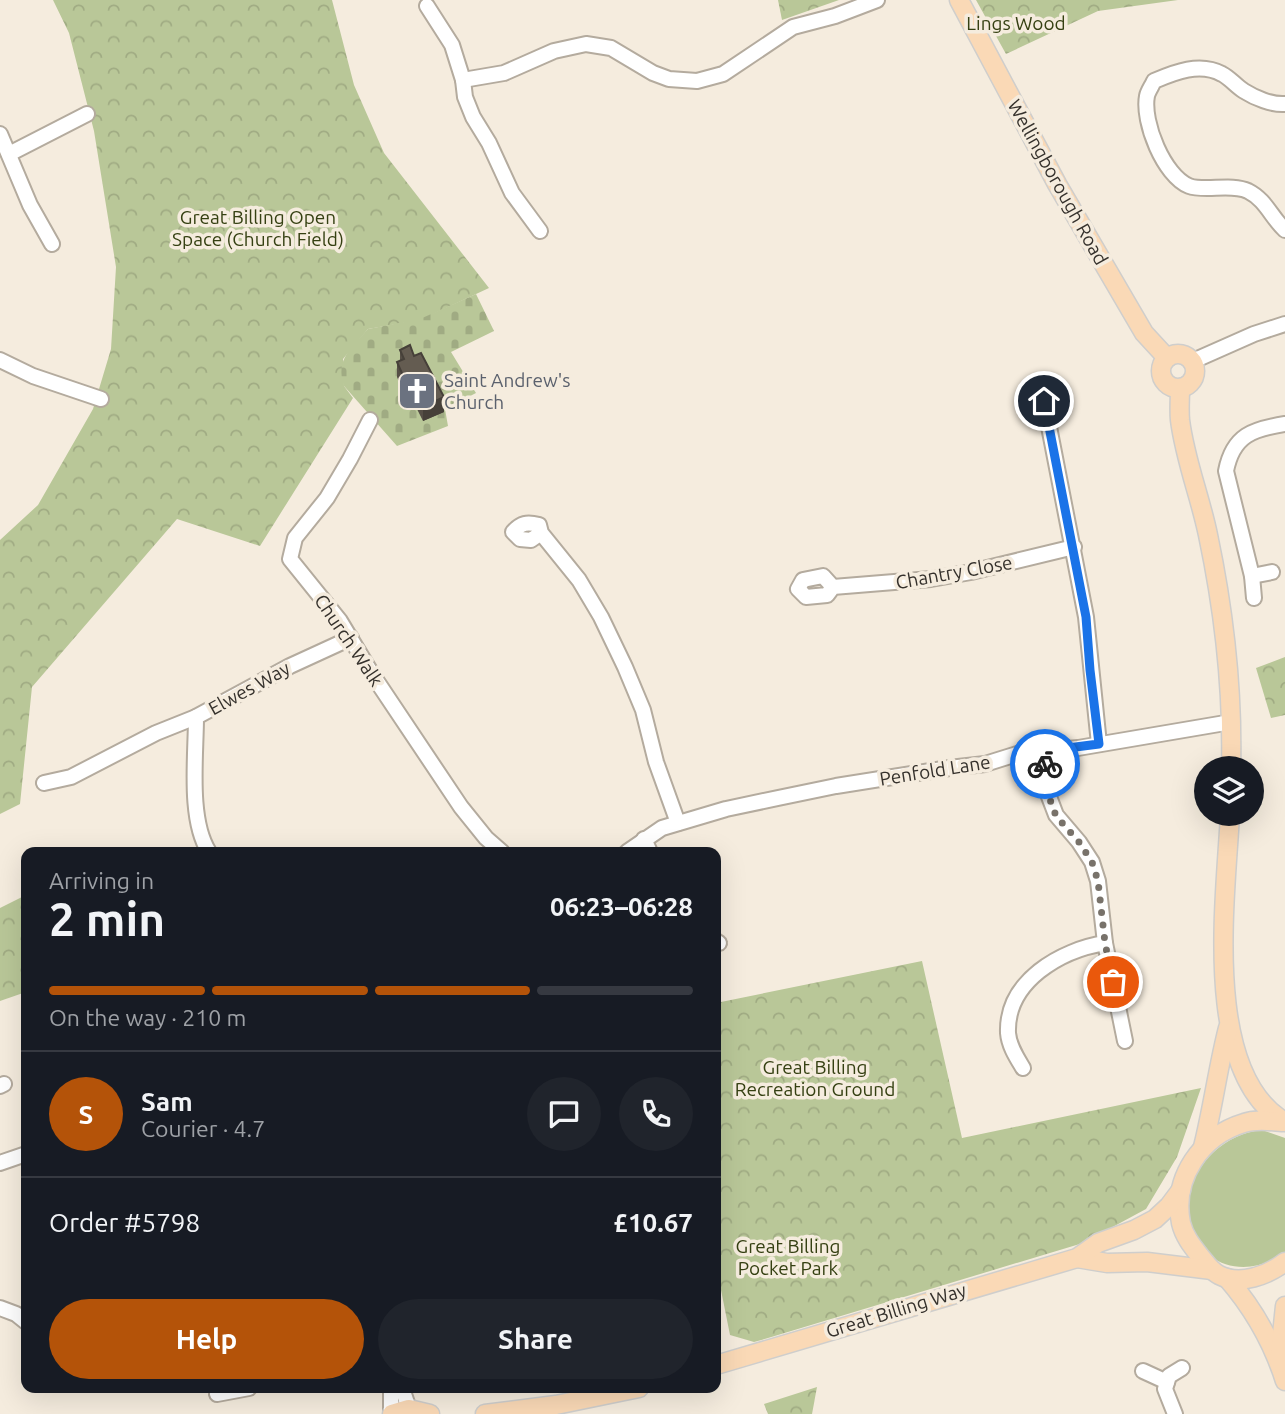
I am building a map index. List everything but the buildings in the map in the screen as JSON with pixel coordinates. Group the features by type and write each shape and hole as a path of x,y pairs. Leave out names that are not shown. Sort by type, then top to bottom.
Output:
{"main road":[{"name":"Wellingborough Road","path":"959,0 1057,184 1144,333 1167,358"},
{"path":"1184,354 1193,361 1196,367 1191,383 1180,388 1168,385 1161,375 1163,363 1167,358 1184,354"},
{"path":"1180,388 1180,419 1187,458 1205,522 1223,619 1231,756"},
{"path":"1229,826 1224,944 1228,1028 1249,1084 1270,1113 1285,1122"},
{"path":"1228,1028 1203,1147 1188,1170 1181,1191 1182,1226 1194,1249 1249,1304 1279,1363 1285,1381"},
{"path":"1203,1147 1244,1123 1285,1122"},
{"name":"Great Billing Way","path":"723,1362 1077,1258 1098,1243 1155,1219 1181,1191"},
{"name":"Great Billing Way","path":"1077,1258 1107,1262 1147,1262 1220,1274 1260,1276 1285,1262"},
{"path":"1279,1363 1285,1306"},
{"path":"485,1414 556,1405 615,1393"},
{"path":"537,1414 556,1405"},
{"path":"397,1412 430,1414"}],"street":[{"path":"463,80 504,73 554,51 586,44 611,48 653,73 669,79 697,81 723,74 793,27 835,16 877,0"},
{"path":"426,6 452,45 473,117 489,143 512,193 540,231"},
{"path":"1285,104 1272,104 1245,92 1222,73 1198,68 1175,72 1154,81 1147,96 1151,128 1171,174 1190,187 1245,190 1265,202 1285,230"},
{"path":"9,154 87,114"},
{"path":"0,134 30,205 52,244"},
{"path":"1193,361 1254,334 1285,324"},
{"path":"0,360 33,376 101,399"},
{"path":"1044,401 1086,617 1099,744"},
{"name":"Church Walk","path":"370,420 327,498 295,538 290,559 340,621 461,807 496,847"},
{"path":"1254,598 1252,576 1226,471 1228,458 1247,434 1285,424"},
{"path":"541,533 579,580 601,617 625,667 643,710 656,762 678,823"},
{"name":"Chantry Close","path":"833,587 931,579 1073,547"},
{"path":"1252,576 1272,572"},
{"name":"Elwes Way","path":"205,847 197,811 196,717 290,666 351,638"},
{"path":"44,783 71,777 156,733 196,717"},
{"name":"Penfold Lane","path":"647,846 662,828 726,809 836,786 985,764 1017,754 1099,744 1231,722"},
{"path":"1044,751 1048,794 1056,816 1092,862 1098,881 1105,943 1125,1041"},
{"path":"1023,1068 1008,1036 1009,1018 1019,994 1030,979 1068,952 1105,943"},
{"path":"0,1163 21,1156"},
{"path":"0,1308 21,1318"},
{"path":"1175,1414 1165,1389 1169,1376 1182,1368"},
{"path":"1143,1371 1167,1382"},
{"path":"217,1394 222,1393"},
{"path":"392,1393 397,1412"},
{"path":"397,1412 401,1393"}],"green space":[{"name":"Great Billing Open Space (Church Field)","path":"53,0 332,0 354,85 384,153 489,288 420,320 368,329 343,359 344,386 353,398 260,546 177,519 32,687 20,804 0,814 0,540 38,505 93,409 111,349 116,267 94,131 69,33"},
{"path":"778,0 839,0 782,20"},
{"name":"Lings Wood","path":"976,0 1178,0 1098,11 1006,54"},
{"path":"476,294 494,331 451,352 476,393 445,409 448,426 397,446 344,386 343,361 368,329 420,319"},
{"path":"1285,657 1285,715 1271,718 1256,668"},
{"path":"21,898 21,994 0,1001 0,908"},
{"path":"922,961 962,1138 1201,1088 1177,1157 1146,1209 1083,1243 754,1342 730,1335 721,1290 721,1002"},
{"path":"1255,1131 1265,1131 1285,1138 1285,1253 1257,1265 1228,1265 1216,1260 1196,1239 1188,1207 1190,1191 1203,1164 1214,1152 1226,1142"},
{"path":"817,1387 812,1414 768,1414 764,1404"}],"way so far":[{"path":"1045,764 1048,794 1056,816 1092,862 1098,881 1105,943 1113,982"}],"place":[{"name":"Saint Andrew's Church","path":"417,391"}],"route":[{"path":"1044,401 1086,617 1099,744 1044,751 1045,764"}],"park label":[{"name":"Great Billing Recreation Ground","path":"815,1078"},
{"name":"Great Billing Pocket Park","path":"788,1257"}]}
